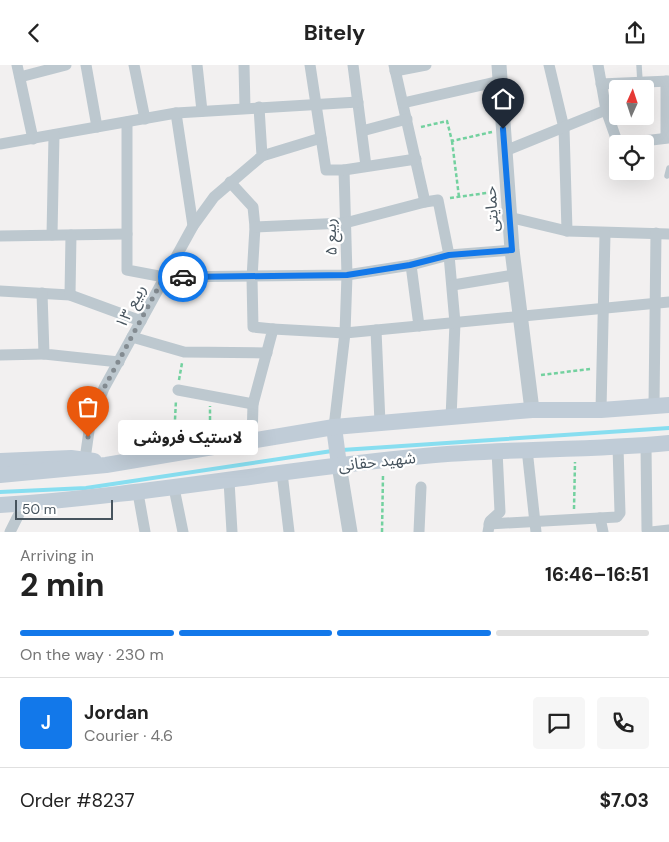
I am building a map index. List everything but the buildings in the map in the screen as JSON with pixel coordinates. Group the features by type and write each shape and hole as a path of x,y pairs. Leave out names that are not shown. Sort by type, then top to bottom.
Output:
{"main road":[{"path":"0,475 72,470 334,427 532,410 601,410 661,406"},
{"path":"334,427 339,465"},
{"name":"شهید حقانی","path":"0,513 68,509 77,507 82,500 339,465 527,449 646,446 669,443"},
{"path":"0,461 85,459 106,465"},
{"path":"0,505 82,500"}],"street":[{"path":"17,65 32,139"},
{"path":"20,77 66,65"},
{"path":"86,65 97,127"},
{"path":"134,65 145,119"},
{"path":"197,65 202,111"},
{"path":"244,65 245,108"},
{"path":"310,65 326,170 344,171 416,159"},
{"path":"353,65 366,166"},
{"path":"425,202 395,68 426,65"},
{"path":"550,65 564,128 567,231"},
{"path":"598,65 606,110 615,135"},
{"path":"403,103 499,69"},
{"name":"حمایتی","path":"499,69 514,275 532,410"},
{"path":"654,82 667,81 668,137 654,139"},
{"path":"601,84 609,84"},
{"path":"0,144 176,113 358,102"},
{"path":"259,107 262,155 321,139"},
{"path":"505,151 606,110"},
{"path":"176,113 192,226"},
{"path":"126,122 127,270 164,277 252,278 347,275 410,265 449,255 512,250"},
{"path":"362,131 408,124"},
{"path":"52,235 54,135"},
{"name":"ربیع ۱۳","path":"85,459 90,424 104,388 192,226 214,197 262,155"},
{"name":"ربیع ۵","path":"334,427 345,333 347,275 344,171"},
{"path":"230,182 253,207 255,227 252,278 253,327 345,333 669,302"},
{"path":"255,227 345,223 438,200 449,255 455,323 451,418"},
{"path":"509,217 567,231 605,234 669,234"},
{"path":"0,237 127,233"},
{"path":"656,233 656,302 661,406"},
{"path":"601,410 605,234"},
{"path":"70,235 70,295"},
{"path":"410,265 419,326"},
{"path":"452,285 514,275"},
{"path":"0,279 2,291 70,295 141,321"},
{"path":"42,293 44,354"},
{"path":"252,440 253,404 273,329"},
{"path":"376,330 380,423"},
{"path":"132,337 184,352 266,353"},
{"path":"0,355 44,354 119,362"},
{"path":"178,391 253,404"},
{"path":"646,446 647,530 650,532 669,530"},
{"path":"489,528 535,526 574,519 617,517 620,513 618,447"},
{"path":"527,449 535,526"},
{"path":"489,528 500,512 497,451"},
{"path":"339,465 350,532"},
{"path":"282,473 289,532"},
{"path":"229,481 232,532"},
{"path":"419,532 421,487"},
{"path":"174,488 183,532"},
{"path":"138,493 145,532"},
{"path":"10,532 20,512"},
{"path":"600,518 603,532"}],"lane":[{"path":"639,65 640,80"},
{"path":"667,176 669,168"}],"path":[{"path":"408,124 447,121 452,141 459,197"},
{"path":"452,141 503,129"},
{"path":"438,200 507,190"},
{"path":"527,377 602,368"},
{"path":"209,447 210,397"},
{"path":"574,519 575,447"},
{"path":"382,532 383,461"}],"waterway":[{"path":"342,450 669,428"},
{"path":"0,492 86,488 332,451"}],"way so far":[{"path":"88,437 90,424 104,388 164,277 183,277"}],"place":[{"name":"لاستیک فروشی","path":"88,437"}],"route":[{"path":"183,277 252,278 347,275 410,265 449,255 512,250 503,129"}]}
